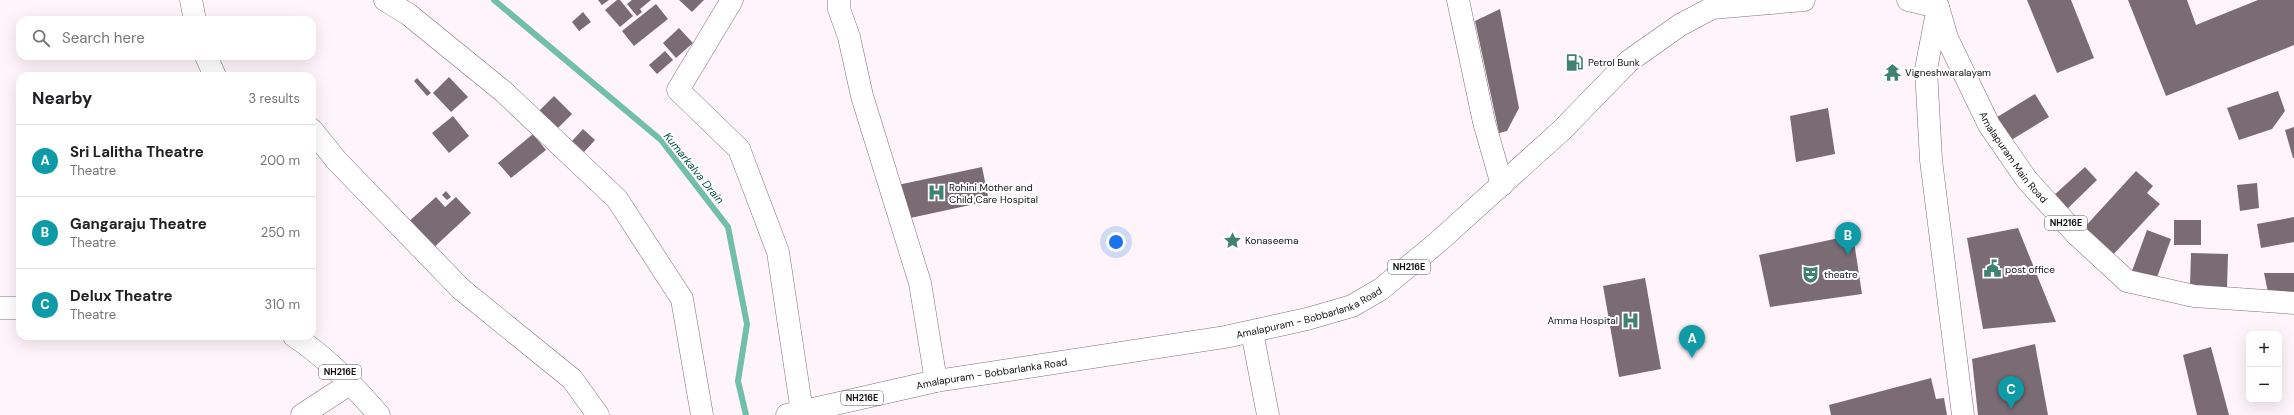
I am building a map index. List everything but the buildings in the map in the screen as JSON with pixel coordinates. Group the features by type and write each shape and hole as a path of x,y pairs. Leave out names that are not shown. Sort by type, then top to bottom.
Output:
{"main road":[{"path":"191,0 195,16"},
{"path":"385,0 408,14 504,92 617,199 682,299 702,415"},
{"path":"732,0 678,90 739,149 778,252 795,413"},
{"path":"839,0 862,96 920,283 936,381"},
{"path":"1458,0 1482,114 1502,185"},
{"name":"Amalapuram - Bobbarlanka Road","path":"795,413 936,381 1252,332 1307,319 1352,306 1381,289 1502,185 1562,130 1629,61 1709,4 1804,0"},
{"path":"1908,0 1938,7 1926,69 1931,160 1963,415"},
{"name":"Amalapuram Main Road","path":"1938,7 1947,38 1989,125 2027,180 2077,235 2127,281 2194,296 2294,303"},
{"path":"208,60 213,72"},
{"path":"316,135 337,161 461,289 572,379 598,415"},
{"path":"0,308 16,308"},
{"path":"1252,332 1268,415"},
{"name":"NH216E","path":"300,340 317,352 351,383 379,415"},
{"path":"302,415 351,383"}],"waterway":[{"name":"Kumarkalva Drain","path":"494,0 661,140 728,227 747,324 738,381 746,415"}],"place":[{"name":"Petrol Bunk","path":"1575,62"},
{"name":"Vigneshwaralayam","path":"1892,72"},
{"name":"Rohini Mother and Child Care Hospital","path":"936,193"},
{"name":"Konaseema","path":"1232,240"},
{"name":"Gangaraju Theatre","path":"1848,255"},
{"name":"post office","path":"1992,269"},
{"name":"theatre","path":"1811,274"},
{"name":"Amma Hospital","path":"1631,320"},
{"name":"Sri Lalitha Theatre","path":"1692,358"},
{"name":"Delux Theatre","path":"2011,409"}]}
